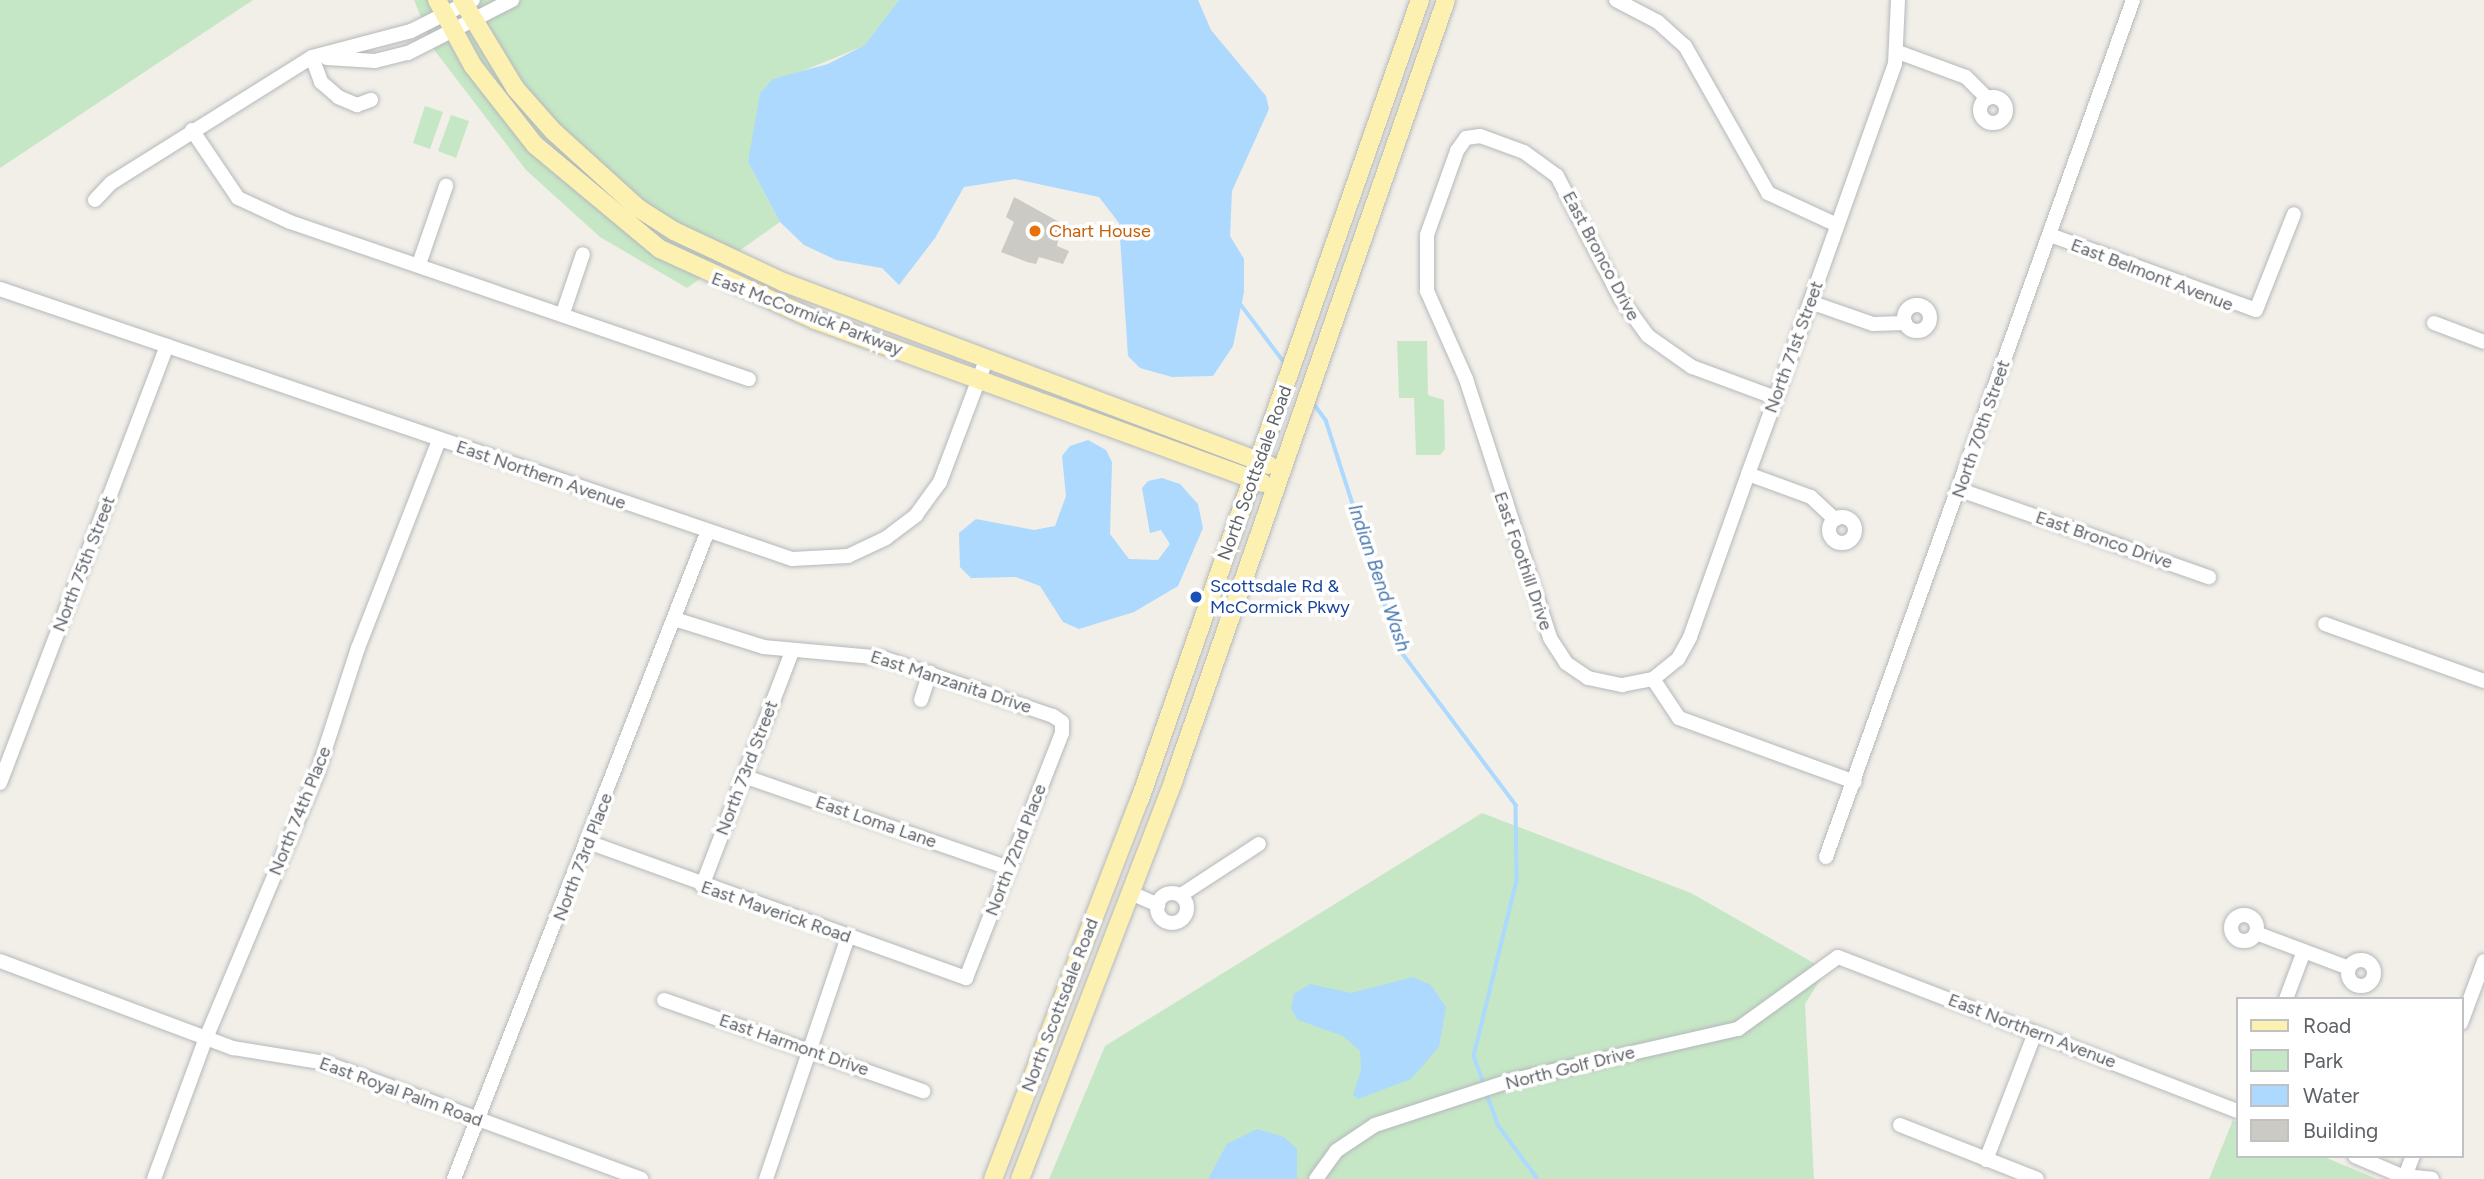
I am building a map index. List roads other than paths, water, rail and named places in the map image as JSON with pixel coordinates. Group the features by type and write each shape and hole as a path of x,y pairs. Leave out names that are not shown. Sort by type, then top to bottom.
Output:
{"main road":[{"name":"North Scottsdale Road","path":"993,1179 1140,799 1420,0"},
{"name":"North Scottsdale Road","path":"1020,1179 1131,893 1284,467 1447,0"},
{"name":"East McCormick Parkway","path":"466,2 474,22 515,88 553,131 638,208 711,252 986,360 1259,461 1284,467"},
{"name":"East McCormick Parkway","path":"440,8 499,102 535,145 624,223 702,273 979,381 1276,488"},
{"path":"624,223 638,208"},
{"path":"1072,972 1111,908 1131,893 1125,873 1145,817 1140,799"}],"street":[{"path":"312,57 375,61 454,32 512,0"},
{"path":"1616,0 1658,22 1685,46 1768,193 1837,225"},
{"name":"North 71st Street","path":"1653,679 1686,648 1898,52 1898,0"},
{"name":"North 70th Street","path":"1826,857 2133,0"},
{"path":"95,201 111,183 312,57 411,31 440,8 466,2"},
{"path":"1898,52 1966,77 1987,98"},
{"path":"312,57 321,82 338,97 357,104 371,100"},
{"path":"192,130 239,198 290,222 563,313 749,379"},
{"name":"East Bronco Drive","path":"1466,138 1480,136 1524,152 1557,176 1628,310 1663,349 1692,367 1776,398"},
{"name":"East Foothill Drive","path":"1466,138 1434,215 1423,264 1427,291 1466,379 1550,638 1566,663 1588,678 1622,685 1653,679"},
{"path":"419,264 446,186"},
{"name":"East Belmont Avenue","path":"2050,236 2256,310 2294,214"},
{"path":"563,313 583,254"},
{"name":"East Northern Avenue","path":"0,289 706,533 807,560 848,555 886,538 930,499 986,360"},
{"path":"1810,302 1873,324 1905,323"},
{"path":"2434,323 2484,342"},
{"name":"North 75th Street","path":"0,783 167,346"},
{"name":"North 74th Place","path":"154,1179 206,1038 318,771 358,648 439,440"},
{"path":"1748,474 1811,496 1835,519"},
{"name":"East Bronco Drive","path":"1960,489 2209,577"},
{"name":"North 73rd Place","path":"454,1179 481,1121 706,533"},
{"name":"East Manzanita Drive","path":"674,619 751,644 792,651 870,654 930,672 1062,722"},
{"path":"2325,624 2484,681"},
{"name":"North 73rd Street","path":"702,886 792,651"},
{"path":"921,700 930,672"},
{"path":"1653,679 1679,718 1855,782"},
{"name":"North 72nd Place","path":"966,978 1062,722"},
{"name":"East Loma Lane","path":"743,776 1008,868"},
{"name":"East Maverick Road","path":"588,842 702,886 966,978"},
{"path":"1158,905 1166,894 1181,895 1259,844"},
{"path":"1131,893 1158,905 1163,919 1176,922 1187,908 1181,895"},
{"path":"2256,933 2349,968"},
{"path":"766,1179 848,937"},
{"path":"2287,997 2304,951"},
{"name":"East Northern Avenue","path":"1826,960 1847,959 2236,1111"},
{"name":"North Golf Drive","path":"1316,1179 1336,1151 1359,1134 1456,1098 1513,1080 1738,1029 1777,1005 1826,960"},
{"name":"East Royal Palm Road","path":"0,961 206,1038 326,1063 641,1179"},
{"path":"2463,1018 2484,961"},
{"name":"East Harmont Drive","path":"664,1000 923,1091"},
{"path":"1986,1160 2002,1119 2014,1099 2014,1088 2035,1033"},
{"path":"1900,1125 2037,1179"},
{"path":"2360,1158 2406,1178 2432,1179"},
{"path":"2406,1178 2412,1158"}],"water":[{"path":"899,0 1198,0 1211,30 1266,96 1269,109 1232,191 1230,236 1244,259 1244,292 1233,346 1213,376 1172,377 1140,368 1128,356 1119,223 1099,197 1015,179 964,187 935,238 899,285 882,268 836,260 804,245 780,222 748,162 760,93 773,79 828,64 865,45"},
{"path":"1088,440 1106,450 1112,462 1110,534 1129,559 1158,560 1170,544 1161,530 1150,533 1142,488 1148,481 1162,478 1180,484 1198,504 1203,528 1178,586 1134,612 1079,629 1063,622 1040,586 1016,577 971,578 960,567 959,533 976,519 1034,530 1055,526 1066,496 1062,456 1070,446"},
{"path":"1413,977 1431,985 1446,1007 1439,1047 1411,1079 1358,1099 1353,1095 1361,1070 1360,1051 1343,1036 1298,1020 1291,1009 1294,994 1310,984 1351,993"},
{"path":"1257,1129 1284,1137 1297,1149 1297,1179 1208,1179 1227,1144"}],"waterway":[{"name":"Indian Bend Wash","path":"1239,302 1287,366"},
{"name":"Indian Bend Wash","path":"1312,401 1326,420 1400,650 1516,805 1517,881 1474,1056 1485,1087"},
{"name":"Indian Bend Wash","path":"1487,1094 1498,1125 1538,1179"}],"place":[{"name":"Chart House","path":"1035,231"},
{"name":"Scottsdale Rd & McCormick Pkwy","path":"1196,597"}]}
